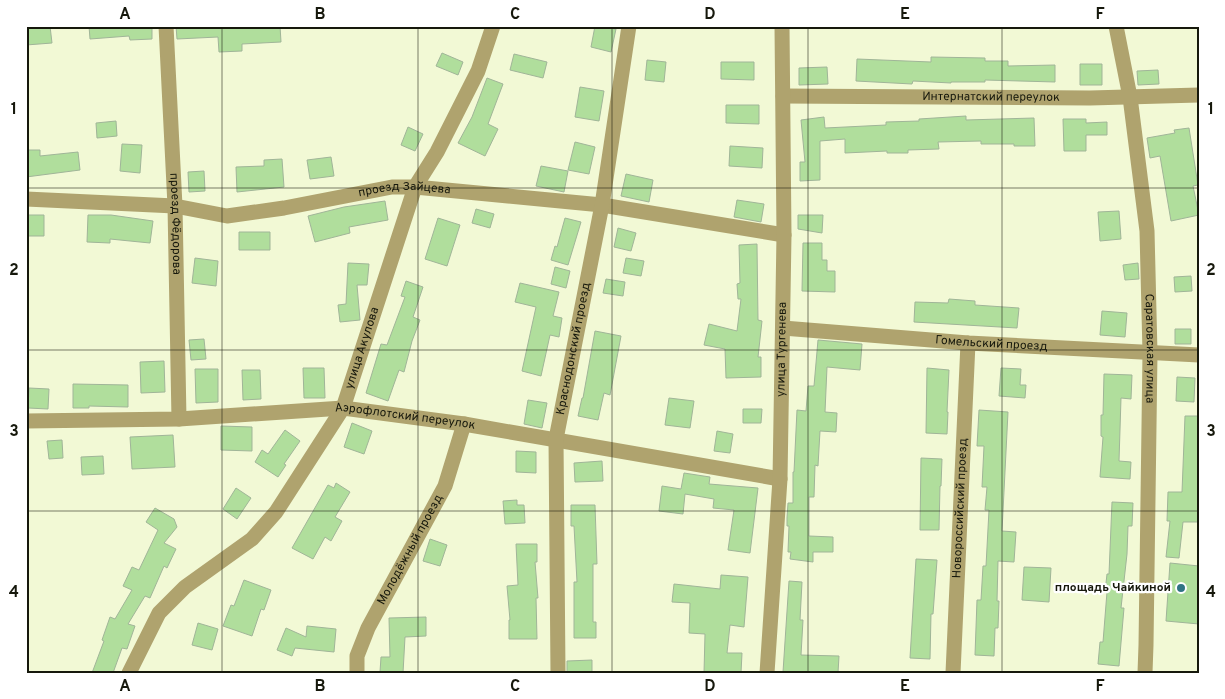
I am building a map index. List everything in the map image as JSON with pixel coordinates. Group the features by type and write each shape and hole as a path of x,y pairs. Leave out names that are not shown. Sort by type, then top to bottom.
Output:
{"street":[{"name":"проезд Фёдорова","path":"166,26 175,206 179,419"},
{"name":"улица Акулова","path":"129,673 159,613 184,587 252,539 276,512 343,408 415,186 437,152 478,71 494,26"},
{"name":"Краснодонский проезд","path":"558,673 556,439 602,205 629,26"},
{"name":"улица Тургенева","path":"766,673 780,479 784,235 782,26"},
{"name":"Саратовская улица","path":"1116,26 1130,97 1147,231 1150,353 1145,673"},
{"name":"Интернатский переулок","path":"783,96 1130,97 1199,95"},
{"name":"проезд Зайцева","path":"26,199 175,206 227,216 284,208 392,187 415,186 602,205 784,235"},
{"name":"Гомельский проезд","path":"783,328 968,343 1199,355"},
{"name":"Новороссийский проезд","path":"953,673 968,343"},
{"name":"Аэрофлотский переулок","path":"26,421 179,419 343,408 464,424 780,479"},
{"name":"Молодёжный проезд","path":"357,673 357,656 368,628 445,486 464,424"}],"building":[{"path":"26,26 50,26 52,43 26,45"},
{"path":"89,26 152,26 152,39 130,40 129,36 90,39"},
{"path":"176,26 280,26 281,42 242,44 242,51 219,52 218,37 177,39"},
{"path":"595,26 616,29 611,52 591,47"},
{"path":"442,53 463,62 458,75 436,66"},
{"path":"514,54 547,62 543,78 510,70"},
{"path":"931,57 985,58 985,61 1008,61 1008,66 1055,65 1055,82 985,80 985,82 951,83 913,81 912,84 856,81 857,59 931,62"},
{"path":"647,60 666,62 664,82 645,80"},
{"path":"721,62 754,62 754,80 721,79"},
{"path":"1080,64 1102,64 1102,85 1080,85"},
{"path":"827,67 828,84 799,85 799,68"},
{"path":"1158,70 1159,84 1138,85 1137,71"},
{"path":"487,78 503,84 488,124 498,129 485,156 458,143 472,117"},
{"path":"580,87 604,91 599,121 575,117"},
{"path":"726,105 759,105 759,124 726,123"},
{"path":"966,116 966,120 1034,118 1035,146 981,144 981,141 938,142 939,149 908,150 908,153 887,153 887,151 845,153 845,139 820,141 820,180 800,181 800,162 805,162 801,120 824,117 825,128 886,125 886,122"},
{"path":"1063,119 1086,119 1086,123 1107,122 1107,135 1086,135 1086,151 1064,151"},
{"path":"116,121 117,136 97,138 96,123"},
{"path":"408,127 423,134 415,151 401,145"},
{"path":"1189,128 1198,185 1193,186 1199,215 1171,221 1160,156 1150,158 1147,138 1175,133 1174,130"},
{"path":"575,142 595,147 589,174 568,170"},
{"path":"122,144 142,145 140,173 120,171"},
{"path":"730,146 763,148 762,168 729,166"},
{"path":"26,150 40,150 40,156 78,152 80,170 26,177"},
{"path":"331,157 334,176 310,179 307,160"},
{"path":"282,159 284,187 237,192 236,167 264,166 264,160"},
{"path":"541,166 568,171 564,192 536,186"},
{"path":"204,171 205,191 189,192 188,172"},
{"path":"626,174 653,180 649,202 621,196"},
{"path":"737,200 764,204 761,222 734,217"},
{"path":"385,201 388,220 349,227 350,233 315,242 308,216 344,207"},
{"path":"476,209 494,214 490,228 472,223"},
{"path":"1119,211 1121,239 1100,241 1098,212"},
{"path":"26,215 44,215 44,236 26,236"},
{"path":"88,215 111,215 153,221 150,243 110,239 110,243 87,242"},
{"path":"798,215 823,215 822,233 798,229"},
{"path":"438,218 460,225 447,266 425,259"},
{"path":"565,218 581,222 568,265 551,260 555,246 557,247"},
{"path":"618,228 636,233 631,251 614,247"},
{"path":"239,232 270,232 270,250 239,250"},
{"path":"803,243 822,243 822,260 827,260 827,271 835,271 835,292 802,291"},
{"path":"757,244 758,320 762,321 758,357 761,357 761,377 726,378 725,349 704,345 709,324 737,331 741,299 738,299 737,284 740,283 739,245"},
{"path":"195,258 218,261 216,286 192,283"},
{"path":"626,258 644,261 641,276 623,273"},
{"path":"348,263 369,264 367,285 357,285 360,320 340,322 338,305 346,304"},
{"path":"1138,263 1139,279 1125,280 1123,265"},
{"path":"555,267 570,271 566,288 551,284"},
{"path":"1191,276 1192,291 1175,292 1174,277"},
{"path":"606,279 625,282 623,296 603,293"},
{"path":"406,281 423,287 413,317 420,320 404,372 399,370 388,401 366,393 381,344 387,345 405,297 401,296"},
{"path":"520,283 559,292 553,316 562,318 559,337 550,335 541,376 522,371 536,307 515,302"},
{"path":"949,299 975,301 975,305 1019,308 1017,328 914,322 915,302 948,303"},
{"path":"1102,311 1127,313 1125,337 1100,335"},
{"path":"1175,329 1191,329 1191,344 1175,344"},
{"path":"595,331 621,336 610,395 604,393 598,420 578,416"},
{"path":"204,339 206,359 191,360 189,340"},
{"path":"818,340 862,344 860,370 827,367 825,412 837,413 836,432 820,431 818,466 815,465 814,497 809,497 809,536 833,537 833,552 813,552 813,562 790,559 791,552 788,552 789,526 787,526 787,518 788,503 793,503 797,410 806,411 808,386 814,386"},
{"path":"164,361 165,392 141,393 140,362"},
{"path":"303,368 324,368 325,398 304,398"},
{"path":"927,368 949,370 947,434 926,433"},
{"path":"1001,368 1021,369 1020,385 1026,385 1025,398 999,396"},
{"path":"195,369 218,369 218,402 196,403"},
{"path":"242,370 260,370 261,399 243,400"},
{"path":"1104,374 1132,375 1131,399 1121,398 1119,461 1131,462 1130,479 1100,477"},
{"path":"1177,377 1195,378 1194,402 1176,401"},
{"path":"73,384 128,385 128,407 89,406 89,408 73,408"},
{"path":"29,388 49,389 48,409 28,408"},
{"path":"669,398 694,401 690,428 665,425"},
{"path":"528,400 547,403 542,428 524,424"},
{"path":"743,409 762,409 761,423 743,423"},
{"path":"979,410 1008,412 1002,531 1016,532 1014,562 998,561 998,628 995,628 994,656 975,655 977,600 981,600 983,566 986,566 989,510 985,510 987,487 982,487 984,446 977,446"},
{"path":"1185,416 1199,416 1199,522 1183,522 1179,558 1166,557 1170,521 1167,521 1168,492 1182,492"},
{"path":"352,423 372,431 364,454 344,447"},
{"path":"221,426 252,427 252,451 221,450"},
{"path":"285,430 300,441 284,464 286,465 278,477 255,462 262,450 268,454"},
{"path":"717,431 733,434 730,453 714,451"},
{"path":"173,435 175,467 132,469 130,437"},
{"path":"62,440 63,458 49,459 47,441"},
{"path":"516,451 536,452 536,473 516,472"},
{"path":"103,456 104,474 82,475 81,457"},
{"path":"921,458 942,459 939,530 920,530"},
{"path":"602,461 603,481 575,482 574,463"},
{"path":"684,473 710,477 709,484 758,488 750,553 728,550 734,510 713,508 714,499 685,494 683,514 659,511 662,486 681,489"},
{"path":"336,483 350,492 335,517 342,521 331,541 325,537 313,559 292,548 328,485 334,488"},
{"path":"236,488 251,498 237,519 223,509"},
{"path":"517,500 517,505 524,505 525,523 505,524 503,501"},
{"path":"1112,502 1133,503 1132,526 1128,526 1121,608 1124,608 1119,666 1098,664 1100,642 1103,642 1107,592 1105,592 1107,574 1109,574"},
{"path":"571,505 595,505 597,564 593,564 593,622 596,622 596,638 574,638 574,582 577,582 574,526 571,526"},
{"path":"155,508 174,519 177,527 164,543 176,549 167,568 164,566 150,598 145,596 128,624 135,626 127,649 122,648 113,673 92,673 104,641 102,640 110,617 115,619 132,590 123,586 132,567 139,570 158,530 146,522"},
{"path":"430,539 447,545 440,566 423,561"},
{"path":"516,544 537,544 537,562 535,562 538,598 536,598 537,639 509,639 510,620 507,586 518,585"},
{"path":"916,559 937,560 933,614 931,614 930,659 910,658"},
{"path":"1170,563 1199,566 1199,624 1166,621"},
{"path":"1024,567 1051,568 1049,602 1022,600"},
{"path":"721,575 748,577 744,627 730,625 727,653 742,653 741,673 704,673 705,634 689,633 690,603 672,602 674,584 720,589"},
{"path":"244,580 271,590 264,610 261,609 252,636 223,626 231,605 234,606"},
{"path":"789,581 802,582 800,620 803,620 801,655 839,656 838,673 783,672"},
{"path":"426,617 426,636 405,637 403,673 380,672 381,657 390,657 389,618"},
{"path":"198,623 218,629 212,650 192,645"},
{"path":"307,626 336,629 334,652 295,648 292,656 277,650 286,628 306,637"},
{"path":"592,660 592,673 567,673 567,661"}],"place":[{"name":"площадь Чайкиной","path":"1181,588"}]}
